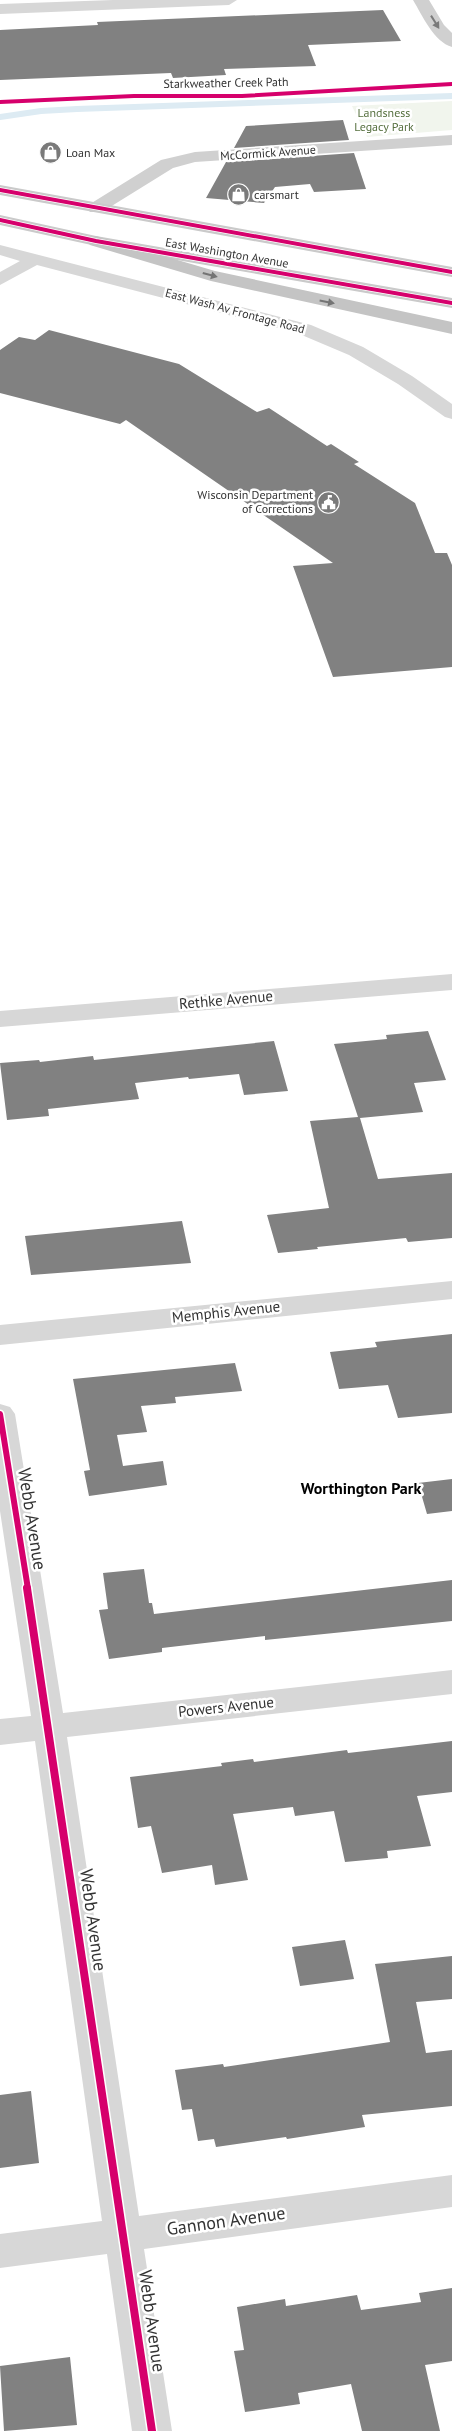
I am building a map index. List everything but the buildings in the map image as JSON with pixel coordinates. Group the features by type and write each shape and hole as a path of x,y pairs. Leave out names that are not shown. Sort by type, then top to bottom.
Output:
{"highway":[{"path":"96,241 211,276 452,328"}],"main road":[{"name":"East Washington Avenue","path":"0,190 452,272"},
{"name":"East Washington Avenue","path":"0,220 96,241 452,303"}],"street":[{"path":"0,9 229,0"},
{"path":"421,0 438,28 452,42"},
{"path":"438,0 452,25"},
{"name":"McCormick Avenue","path":"96,208 167,164 195,157 452,140"},
{"name":"East Wash Av Frontage Road","path":"0,250 304,329 356,351 405,380 452,413"},
{"path":"0,280 36,259"},
{"name":"Rethke Avenue","path":"0,1019 452,982"},
{"name":"Memphis Avenue","path":"0,1335 452,1290"},
{"name":"Webb Avenue","path":"0,1414 49,1726 152,2431"},
{"name":"Powers Avenue","path":"0,1732 452,1682"},
{"name":"Gannon Avenue","path":"0,2251 452,2190"}],"green space":[{"name":"Landsness Legacy Park","path":"452,101 452,130 367,137 352,106"}],"waterway":[{"path":"0,117 41,111 77,109 452,96"}],"cycle path":[{"name":"Starkweather Creek Path","path":"0,102 134,96 242,96 452,84"},
{"path":"0,190 452,272"},
{"path":"0,220 96,241 452,303"},
{"path":"0,1414 49,1726 152,2431"}],"place":[{"name":"Loan Max","path":"50,153"},
{"name":"carsmart","path":"238,195"},
{"name":"Wisconsin Department of Corrections","path":"329,502"}],"district":[{"name":"Worthington Park","path":"361,1488"}]}
